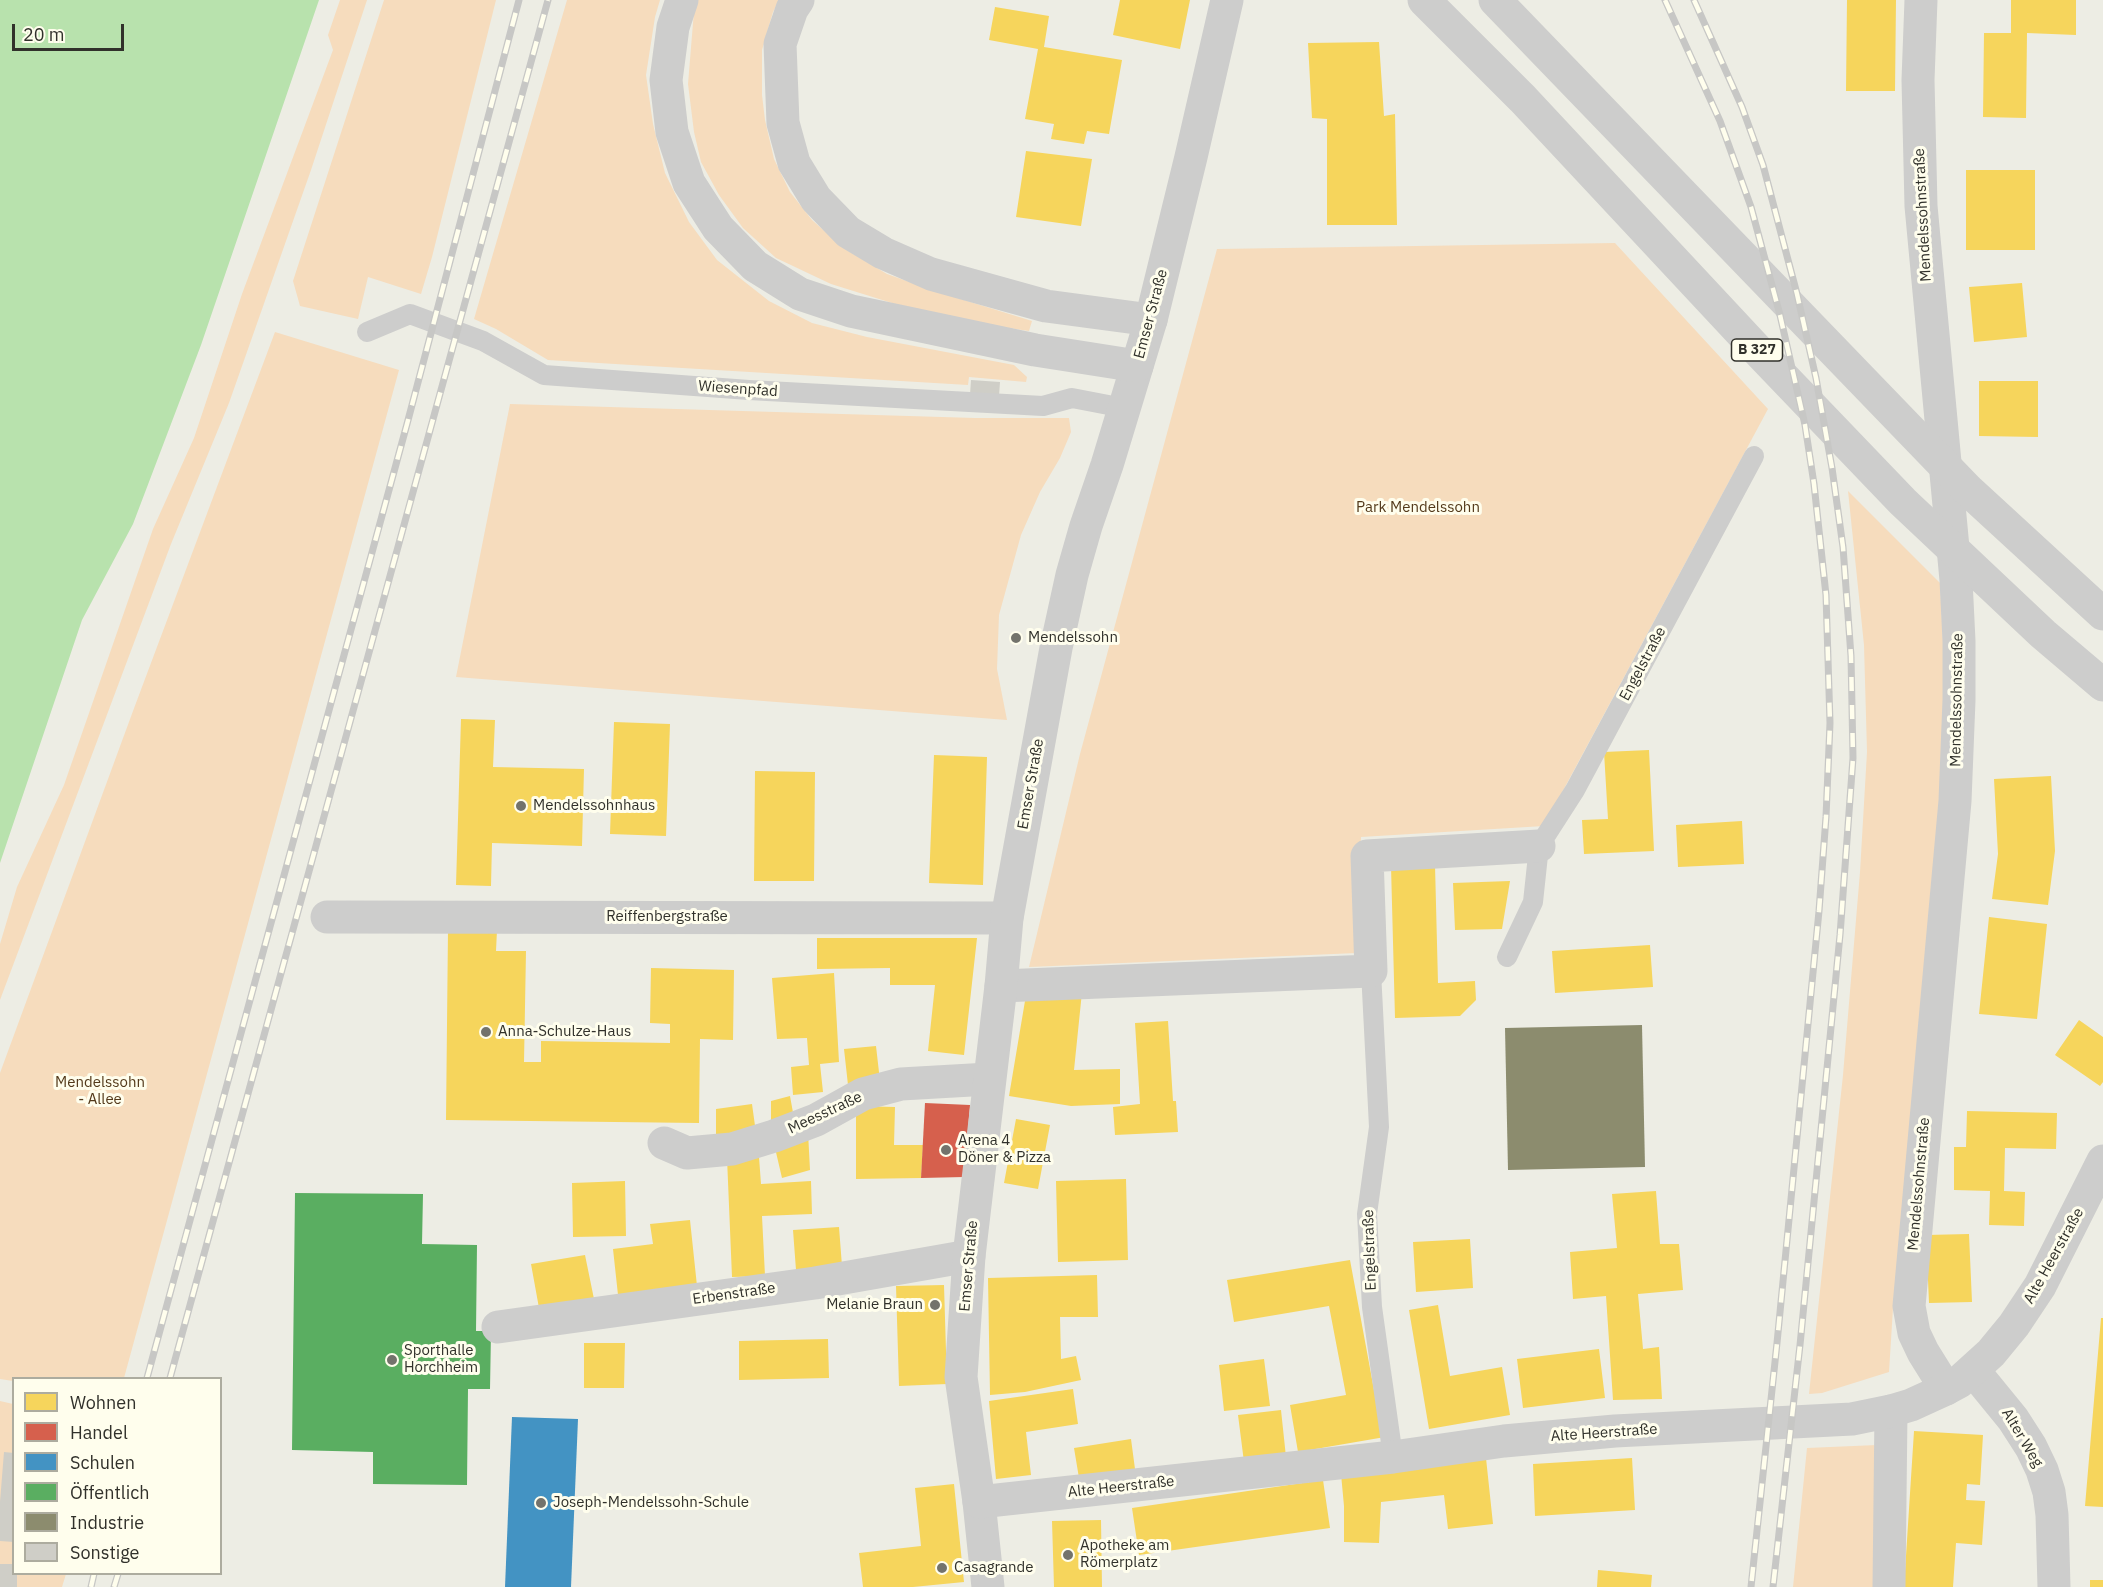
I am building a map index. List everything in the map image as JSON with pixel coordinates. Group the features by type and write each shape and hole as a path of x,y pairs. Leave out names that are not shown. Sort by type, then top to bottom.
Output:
{"main road":[{"path":"682,0 673,27 666,80 672,132 689,183 718,228 755,266 800,294 851,311 1035,351 1137,366"},
{"path":"798,0 792,9 780,44 783,123 795,163 816,199 848,232 883,253 931,274 1046,306 1150,320"},
{"name":"Emser Straße","path":"988,1587 979,1502 961,1377 969,1256 1007,918 1054,659 1072,575 1150,320 1227,0"},
{"name":"B 327","path":"1424,0 1522,99 1903,502 2035,627 2103,685"},
{"path":"1495,0 1968,490 2103,614"},
{"name":"Mendelssohnstraße","path":"1921,0 1918,80 1921,206 1956,580 1959,700 1955,801 1909,1306 1914,1333 1946,1389"},
{"name":"Engelstraße","path":"1371,971 1367,856 1539,846"},
{"name":"Reiffenbergstraße","path":"327,917 1007,918"},
{"path":"1001,986 1371,971"},
{"name":"Meesstraße","path":"664,1143 687,1153 732,1149 816,1120 863,1094 901,1084 989,1079"},
{"name":"Alte Heerstraße","path":"979,1502 1393,1457 1504,1440 1832,1420 1871,1416 1911,1405 1946,1389 1974,1370 2014,1325 2040,1286 2103,1161"},
{"name":"Erbenstraße","path":"498,1327 815,1283 969,1256"},
{"name":"Alter Weg","path":"1974,1370 2013,1419 2031,1447 2042,1470 2049,1492 2052,1515 2054,1587"},
{"path":"1889,1587 1891,1411"}],"lane":[{"name":"Wiesenpfad","path":"367,332 410,314 483,340 544,375 749,390 1043,406 1072,398 1124,408"},
{"name":"Engelstraße","path":"1507,957 1533,902 1539,846 1575,790 1754,456"},
{"name":"Engelstraße","path":"1371,971 1379,1127 1367,1214 1372,1307 1393,1457"}],"green space":[{"path":"340,0 367,0 311,170 229,403 171,544 0,1000 0,944 17,887 64,785 153,529 194,438 242,294 333,50 328,35"},
{"path":"384,0 496,0 421,294 368,277 358,319 300,306 293,281"},
{"path":"567,0 660,0 646,75 653,124 665,173 689,222 717,260 769,301 812,323 867,337 1014,365 1027,377 1026,382 969,377 968,385 548,360 496,329 474,319"},
{"path":"698,0 779,0 773,12 762,50 762,95 765,120 774,159 790,192 812,220 845,249 887,274 1032,321 1029,331 968,322 908,308 831,284 776,258 743,228 719,195 701,162 694,132 688,84 694,11"},
{"name":"Park Mendelssohn","path":"1615,243 1768,409 1544,826 1361,837 1357,953 1029,967 1080,754 1217,249"},
{"name":"Mendelssohn - Allee","path":"275,332 399,370 124,1377 12,1377 12,1381 0,1379 0,1073"},
{"path":"510,404 975,418 1069,418 1071,432 1021,535 999,615 997,669 1007,720 456,677"},
{"path":"1848,491 1940,583 1945,680 1938,864 1893,1308 1889,1372 1822,1393 1809,1394 1843,1075 1860,872 1867,752 1864,645"},
{"path":"0,1401 12,1404 12,1575 66,1575 62,1587 0,1587"},
{"path":"1877,1445 1876,1587 1793,1587 1807,1448"}],"shaded area":[{"path":"0,0 319,0 201,345 133,524 82,620 0,863"}],"building: Wohnen":[{"path":"1120,0 1190,0 1180,49 1113,35"},
{"path":"1847,0 1896,0 1895,91 1846,91"},
{"path":"2011,0 2076,0 2076,35 2027,33 2026,118 1983,117 1984,33 2011,33"},
{"path":"995,7 1049,16 1044,47 1122,60 1109,134 1087,131 1084,144 1051,139 1054,124 1025,119 1038,49 989,40"},
{"path":"1379,42 1384,116 1395,114 1397,225 1327,225 1327,119 1312,118 1308,43"},
{"path":"1026,151 1092,159 1081,226 1016,217"},
{"path":"1966,170 2035,170 2035,250 1966,250"},
{"path":"2022,283 2027,337 1974,342 1969,287"},
{"path":"1979,381 2038,381 2038,437 1979,436"},
{"name":"Mendelssohnhaus","path":"461,719 495,720 493,767 584,769 582,846 492,843 491,886 456,885"},
{"path":"614,722 670,724 666,836 610,834"},
{"path":"1649,750 1654,851 1584,854 1582,820 1608,819 1604,752"},
{"path":"934,755 987,757 983,885 929,883"},
{"path":"755,771 815,772 814,881 754,881"},
{"path":"2051,776 2055,851 2048,905 1992,899 1998,854 1994,779"},
{"path":"1742,821 1744,864 1678,867 1676,825"},
{"path":"1435,865 1438,983 1475,981 1476,1000 1460,1016 1395,1018 1391,866"},
{"path":"1510,881 1502,929 1455,930 1453,883"},
{"path":"1989,917 2047,924 2037,1019 1979,1014"},
{"name":"Anna-Schulze-Haus","path":"448,929 497,930 496,951 526,951 524,1062 541,1062 541,1041 670,1043 670,1024 650,1023 651,968 734,970 733,1040 700,1039 699,1123 446,1120"},
{"path":"817,938 977,938 964,1055 928,1051 935,985 890,985 890,968 817,969"},
{"path":"1650,945 1653,987 1555,993 1552,951"},
{"path":"834,973 839,1062 820,1064 823,1092 793,1095 791,1067 809,1065 807,1038 777,1039 772,978"},
{"path":"1082,992 1074,1070 1120,1069 1120,1104 1071,1106 1009,1096 1026,995"},
{"path":"2079,1020 2103,1037 2103,1082 2100,1086 2055,1055"},
{"path":"1168,1021 1173,1101 1176,1101 1178,1132 1115,1135 1113,1107 1140,1104 1135,1023"},
{"path":"876,1046 880,1081 848,1085 844,1049"},
{"path":"790,1096 794,1118 771,1129 771,1101"},
{"path":"752,1104 756,1133 716,1143 716,1109"},
{"path":"856,1106 895,1107 894,1145 923,1145 921,1178 856,1179"},
{"path":"1967,1111 2057,1113 2056,1149 2005,1148 2004,1191 2025,1192 2024,1226 1989,1225 1990,1191 1954,1190 1954,1147 1966,1147"},
{"path":"1016,1119 1050,1125 1038,1189 1004,1183"},
{"path":"808,1132 810,1170 782,1178 775,1148"},
{"path":"759,1157 761,1184 811,1181 812,1214 762,1216 765,1276 732,1277 727,1158"},
{"path":"1126,1179 1128,1260 1058,1262 1056,1181"},
{"path":"625,1181 626,1236 573,1237 572,1183"},
{"path":"1656,1191 1660,1244 1679,1244 1683,1290 1638,1294 1643,1349 1659,1347 1662,1399 1613,1400 1606,1296 1573,1299 1570,1252 1617,1248 1612,1194"},
{"path":"690,1220 697,1286 618,1295 613,1249 653,1244 650,1224"},
{"path":"839,1227 842,1266 796,1270 793,1230"},
{"path":"1969,1234 1972,1302 1929,1303 1926,1235"},
{"path":"1470,1239 1473,1288 1416,1292 1413,1242"},
{"path":"585,1255 594,1299 539,1308 531,1264"},
{"path":"1350,1260 1385,1437 1298,1452 1290,1405 1346,1395 1329,1306 1234,1322 1227,1280"},
{"path":"1097,1275 1098,1317 1060,1317 1061,1359 1076,1356 1081,1380 1025,1392 990,1395 988,1278"},
{"path":"944,1285 947,1384 899,1386 896,1286"},
{"path":"1438,1305 1450,1376 1502,1367 1510,1415 1429,1429 1409,1310"},
{"path":"2101,1318 2103,1318 2103,1507 2085,1506"},
{"path":"828,1339 829,1378 739,1380 739,1341"},
{"path":"584,1343 625,1343 624,1388 584,1388"},
{"path":"1599,1349 1605,1398 1523,1408 1517,1359"},
{"path":"1264,1359 1270,1406 1224,1411 1219,1365"},
{"path":"1073,1389 1078,1424 1026,1432 1031,1475 996,1479 989,1401"},
{"path":"1281,1410 1286,1457 1244,1462 1238,1415"},
{"path":"1914,1431 1983,1435 1980,1485 1967,1484 1966,1500 1985,1501 1982,1545 1956,1543 1953,1587 1904,1587"},
{"path":"1131,1439 1135,1469 1079,1478 1074,1448"},
{"path":"1486,1458 1493,1524 1448,1529 1444,1495 1381,1502 1379,1543 1344,1542 1341,1474"},
{"path":"1632,1458 1635,1510 1535,1516 1533,1464"},
{"path":"1323,1480 1330,1528 1139,1555 1132,1508"},
{"path":"954,1484 964,1582 913,1587 863,1587 859,1553 921,1546 915,1488"},
{"path":"1101,1520 1102,1587 1054,1587 1052,1521"},
{"path":"1598,1570 1652,1575 1651,1587 1597,1587"},
{"path":"2090,1580 2103,1580 2103,1587 2090,1587"}],"building: Handel":[{"path":"925,1103 970,1105 964,1177 921,1178"}],"building: Schulen":[{"name":"Joseph-Mendelssohn-Schule","path":"512,1417 578,1419 571,1587 505,1587"}],"building: Öffentlich":[{"name":"Sporthalle Horchheim","path":"295,1193 423,1194 422,1244 477,1245 476,1331 491,1331 490,1389 468,1389 467,1485 373,1484 373,1452 292,1450"}],"building: Industrie":[{"path":"1642,1025 1645,1167 1508,1170 1505,1028"}],"building: Sonstige":[{"path":"971,380 1000,382 999,396 970,395"},
{"path":"4,1452 12,1453 12,1542 0,1541"},
{"path":"0,1564 12,1564 12,1575 17,1575 17,1587 0,1587"}],"railway":[{"path":"147,1377 407,424 519,0"},
{"path":"170,1377 548,0"},
{"path":"1665,0 1720,121 1751,207 1780,315 1805,425 1826,595 1830,723 1819,911 1751,1587"},
{"path":"1694,0 1742,107 1763,165 1797,294 1816,378 1832,468 1843,547 1851,656 1853,758 1840,935 1800,1345 1773,1587"},
{"path":"91,1587 94,1575"},
{"path":"114,1587 118,1575"}],"place":[{"name":"Mendelssohn","path":"1016,638"},
{"name":"Mendelssohnhaus","path":"521,806"},
{"name":"Anna-Schulze-Haus","path":"486,1032"},
{"name":"Arena 4 Döner & Pizza","path":"946,1150"},
{"name":"Melanie Braun","path":"935,1305"},
{"name":"Sporthalle Horchheim","path":"392,1360"},
{"name":"Joseph-Mendelssohn-Schule","path":"541,1503"},
{"name":"Apotheke am Römerplatz","path":"1068,1555"},
{"name":"Casagrande","path":"942,1568"}]}
